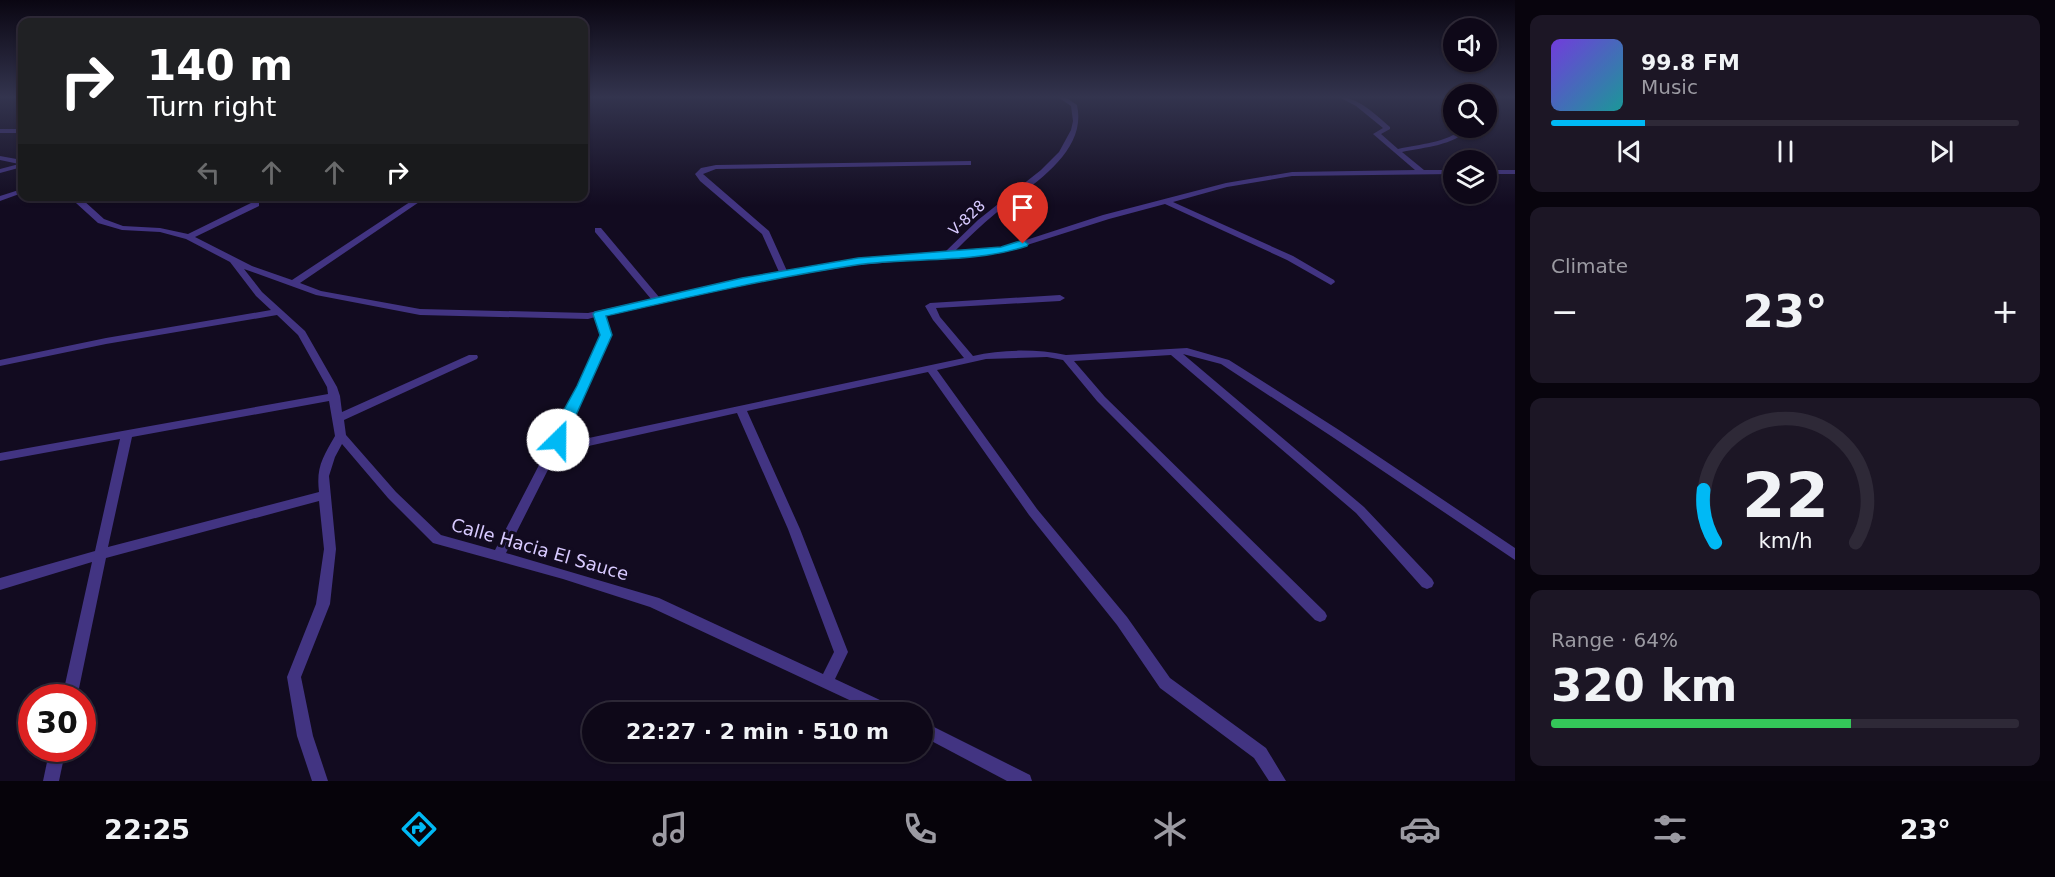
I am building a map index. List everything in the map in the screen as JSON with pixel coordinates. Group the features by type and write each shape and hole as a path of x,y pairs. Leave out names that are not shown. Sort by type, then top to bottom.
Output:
{"street":[{"name":"V-828","path":"949,253 991,212 1043,170 1067,146 1073,133"},
{"path":"1377,133 1422,173"},
{"path":"1396,151 1454,138"},
{"path":"0,158 18,163"},
{"path":"784,274 766,233 699,174 716,167 968,163"},
{"path":"0,171 18,165"},
{"path":"79,201 101,221 122,228 160,230 189,237 232,259 319,293 420,312 588,316 784,274 858,262 1002,250 1106,217 1226,184 1292,174 1443,172"},
{"path":"1497,172 1515,172"},
{"path":"0,199 18,192"},
{"path":"293,284 418,201"},
{"path":"1165,201 1290,258 1331,282"},
{"path":"189,237 256,204"},
{"path":"598,230 657,301"},
{"path":"232,259 259,294 302,333 335,396 341,436 329,458 323,476 330,549 322,604 294,677 304,736 320,781"},
{"path":"971,360 936,318 930,306 1060,298"},
{"path":"0,363 96,343 278,312"},
{"path":"498,556 558,440 561,428 584,386 606,335 599,314"},
{"path":"558,440 562,445 584,443 986,356 1047,354 1066,358 1187,351 1225,362 1335,433 1515,555"},
{"path":"1174,352 1360,510 1427,583"},
{"path":"338,418 473,357"},
{"path":"1066,358 1101,399 1320,616"},
{"path":"931,369 1033,512 1122,621 1165,683 1260,753 1278,781"},
{"path":"0,456 335,396"},
{"path":"741,410 758,444 807,562 841,652 826,682"},
{"path":"72,684 127,433"},
{"name":"Calle Hacia El Sauce","path":"341,436 392,495 437,539 654,602 869,702"},
{"path":"0,584 101,554 326,495"},
{"path":"933,734 1024,781"},
{"path":"51,781 55,762"}],"route":[{"path":"558,440 561,428 584,386 606,335 599,314 742,281 858,262 1002,250 1023,244"}]}
